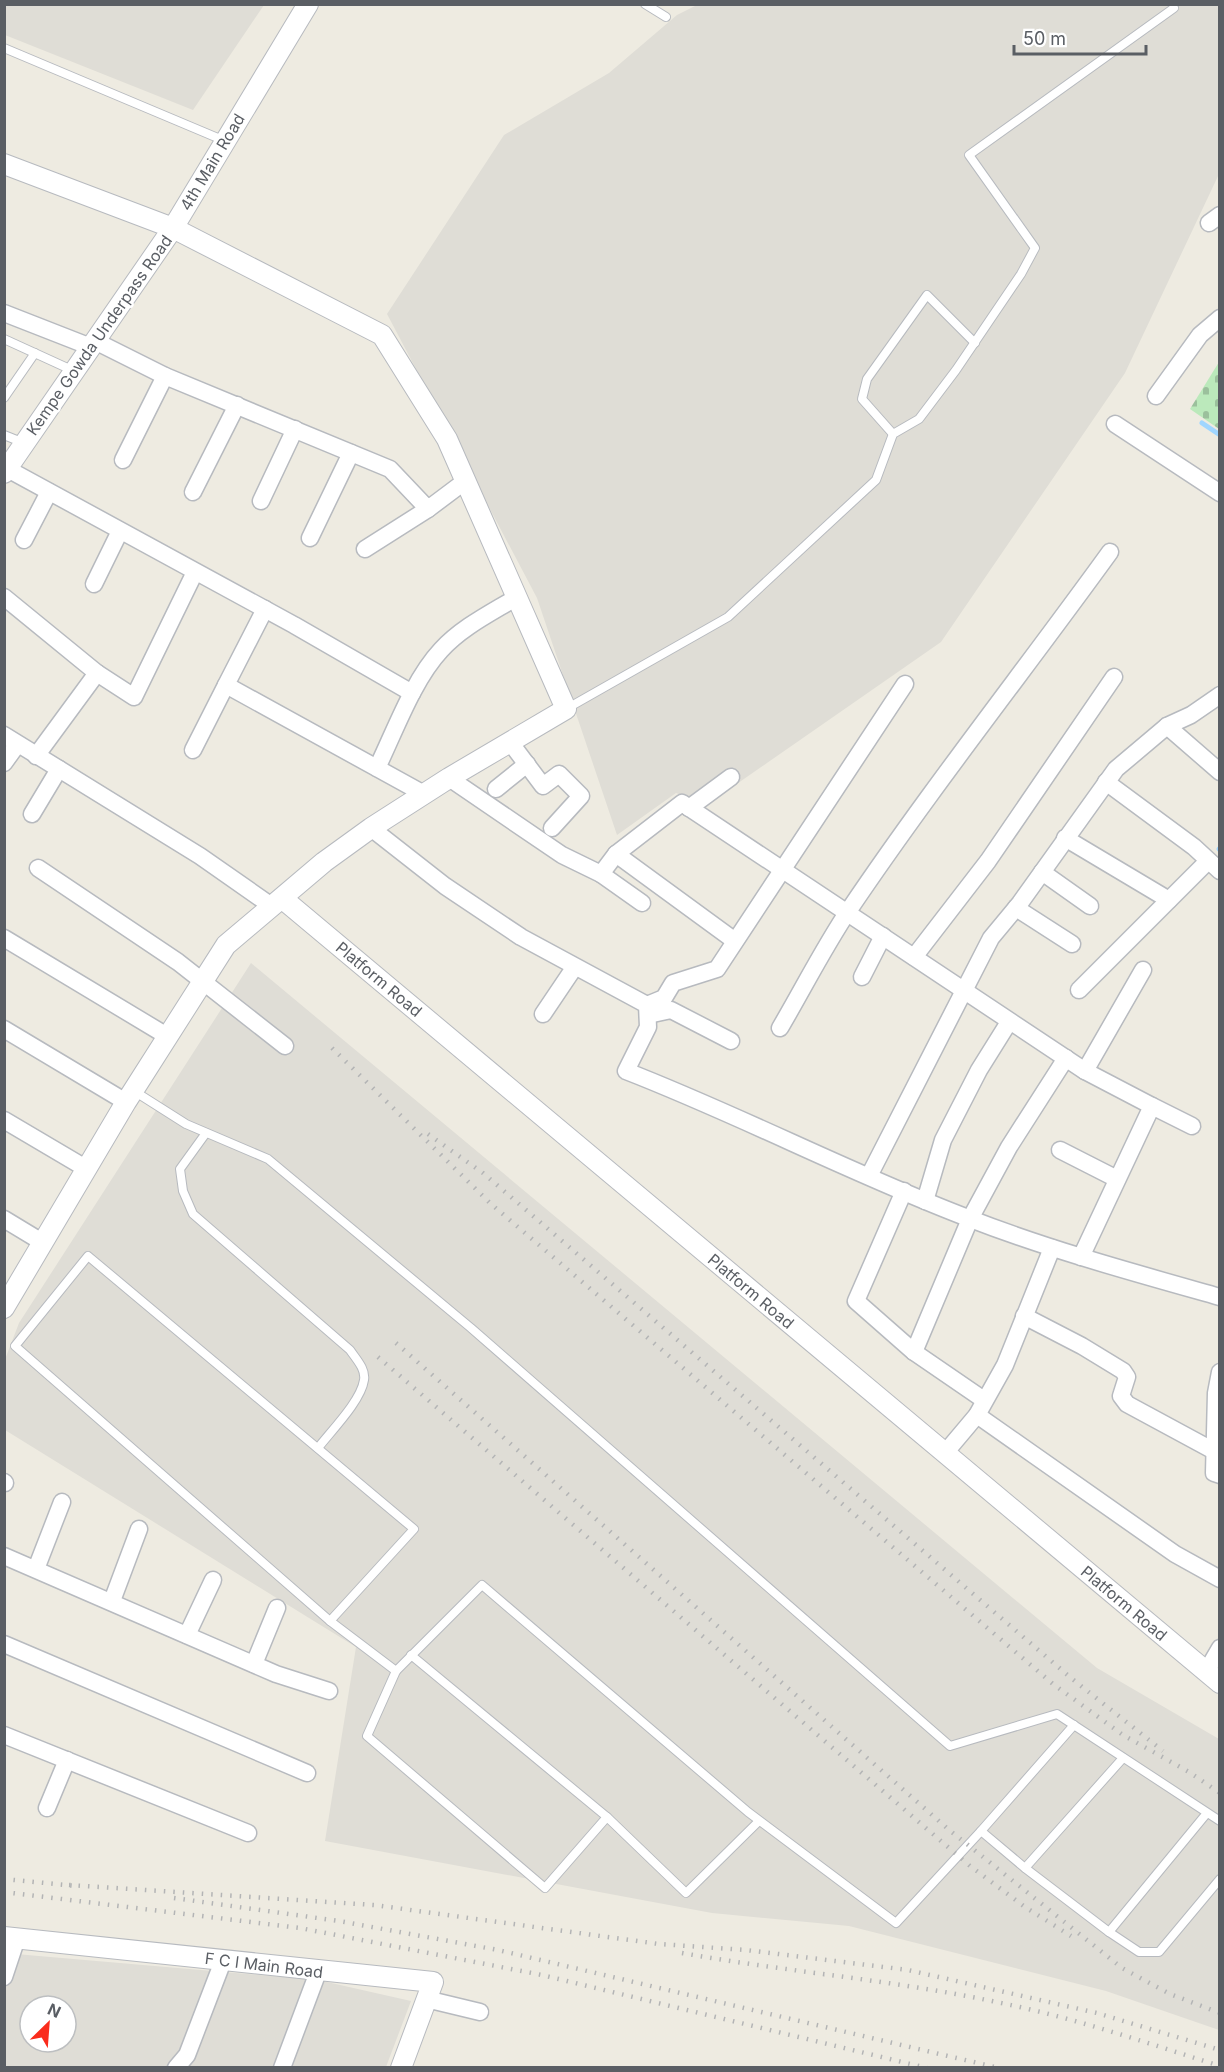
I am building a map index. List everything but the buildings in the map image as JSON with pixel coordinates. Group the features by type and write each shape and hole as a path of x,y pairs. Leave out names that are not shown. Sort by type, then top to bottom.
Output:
{"street":[{"name":"4th Main Road","path":"4,164 173,228 308,4"},
{"name":"Kempe Gowda Underpass Road","path":"5,470 173,228"},
{"path":"5,1303 167,1036 226,945 324,862 371,828 449,778 566,709 447,439 382,335 173,228"},
{"path":"4,313 93,344 390,469 428,509"},
{"path":"1156,396 1200,335 1220,318"},
{"path":"123,460 165,376"},
{"path":"193,492 237,405"},
{"path":"1115,423 1220,493"},
{"path":"261,501 295,429"},
{"path":"310,538 351,453"},
{"path":"5,470 265,609 412,693"},
{"path":"365,549 428,509 464,482"},
{"path":"24,540 49,492"},
{"path":"94,584 120,531"},
{"path":"780,1028 848,911 987,717 1020,676 1110,552"},
{"path":"4,597 97,673 134,697 195,572"},
{"path":"377,768 412,693 440,651 465,629 517,597"},
{"path":"193,750 265,609"},
{"path":"36,756 97,673"},
{"path":"914,957 988,861 1114,677"},
{"path":"647,1010 664,998 673,983 717,969 905,684"},
{"path":"226,685 424,794"},
{"path":"869,1176 991,938 1016,908 1106,782 1140,745 1167,726 1191,715 1220,695"},
{"path":"1167,726 1220,772"},
{"path":"4,763 11,740 278,903"},
{"path":"510,742 543,786 559,774 581,796 552,828"},
{"path":"495,789 527,764"},
{"path":"32,814 59,769"},
{"path":"689,808 731,777"},
{"path":"449,778 562,855 601,874 642,903"},
{"path":"1079,990 1169,900 1214,866 1106,782"},
{"path":"601,874 616,854 682,803 848,911 962,991 1085,1071 1192,1126"},
{"path":"371,828 445,886 521,937 647,1010 671,1010 731,1041"},
{"path":"1065,838 1169,900"},
{"path":"616,854 735,941"},
{"path":"38,868 142,936 285,1046"},
{"path":"1042,872 1090,906"},
{"name":"Platform Road","path":"278,903 945,1453 1213,1678"},
{"path":"1016,908 1072,944"},
{"path":"862,977 883,936"},
{"path":"4,938 167,1036"},
{"path":"543,1014 574,968"},
{"path":"1085,1071 1143,970"},
{"path":"647,1010 648,1027 626,1071 701,1100 970,1219 1052,1248 1220,1297"},
{"path":"926,1201 944,1140 979,1070 1009,1022"},
{"path":"4,1029 130,1096"},
{"path":"914,1352 970,1219 1009,1147 1066,1058"},
{"path":"1081,1257 1152,1106"},
{"path":"4,1120 87,1170"},
{"path":"1060,1150 1117,1179"},
{"path":"904,1191 856,1300 980,1407 1175,1554 1220,1579"},
{"path":"4,1219 42,1242"},
{"path":"945,1453 980,1407 1005,1365 1052,1248"},
{"path":"1024,1316 1082,1346 1123,1371 1127,1377 1121,1396 1127,1404 1214,1451"},
{"path":"1220,1372 1216,1393 1214,1451 1214,1473 1220,1475"},
{"path":"36,1569 62,1502"},
{"path":"112,1602 139,1529"},
{"path":"4,1556 254,1664 329,1691"},
{"path":"187,1635 213,1580"},
{"path":"254,1664 277,1608"},
{"path":"4,1644 307,1773"},
{"path":"1213,1678 1220,1648"},
{"path":"4,1735 248,1833"},
{"path":"47,1808 67,1760"},
{"path":"4,1977 11,1937"},
{"name":"F C I Main Road","path":"11,1937 318,1972 432,1982 426,1999"},
{"path":"176,2067 187,2055 223,1961"},
{"path":"282,2067 318,1972"},
{"path":"401,2067 426,1999 480,2012"}],"lane":[{"path":"645,4 666,17"},
{"path":"566,709 728,616 876,480 893,434 918,419 975,343 1021,274 1035,248 969,155 1174,8"},
{"path":"4,48 225,141"},
{"path":"893,434 862,399 864,389 867,379 927,296 975,343"},
{"path":"4,339 74,371"},
{"path":"4,398 35,353"},
{"path":"4,435 25,443"},
{"path":"130,1096 186,1124 268,1159 471,1328 950,1746 1058,1714 1220,1821"},
{"path":"206,1133 180,1168 183,1191 193,1214 350,1350 361,1365 365,1378 359,1394 318,1448"},
{"path":"330,1620 414,1529 88,1256 15,1346 330,1620 396,1671"},
{"path":"607,1817 545,1888 367,1736 396,1671 482,1585 759,1821 896,1923 1074,1725"},
{"path":"411,1655 607,1817 686,1893 759,1821"},
{"path":"1025,1868 1123,1758"},
{"path":"1109,1932 1207,1813"},
{"path":"981,1831 1025,1868 1139,1952 1159,1952 1220,1879"}],"shaded area":[{"path":"4,5 264,5 193,110 5,35"},
{"path":"697,5 1219,5 1219,174 1125,373 941,642 708,804 676,793 617,835 537,598 387,314 504,135 609,73 677,15"},
{"path":"251,963 1097,1668 1219,1739 1219,2030 1106,1991 849,1926 712,1913 325,1841 356,1647 5,1430 4,1362 19,1323"},
{"path":"4,1953 318,1980 411,2001 386,2067 5,2067"}],"green space":[{"path":"1219,362 1219,429 1190,409"}],"waterway":[{"path":"1202,423 1220,435"}],"railway":[{"path":"332,1048 491,1204 1053,1684 1123,1735 1189,1772 1220,1793"},
{"path":"428,1134 483,1173 1071,1678 1163,1751"},
{"path":"396,1343 948,1829 1122,1968 1170,1994 1220,2013"},
{"path":"378,1357 970,1866 1025,1907 1071,1936"},
{"path":"4,1879 76,1886"},
{"path":"69,1885 374,1905 659,1944 746,1950 908,1970 1097,2013 1220,2050"},
{"path":"4,1892 300,1928 542,1975 927,2068"},
{"path":"174,1898 339,1921 498,1950 999,2068"},
{"path":"682,1953 921,1988 1001,2003 1084,2023 1220,2066"}]}
